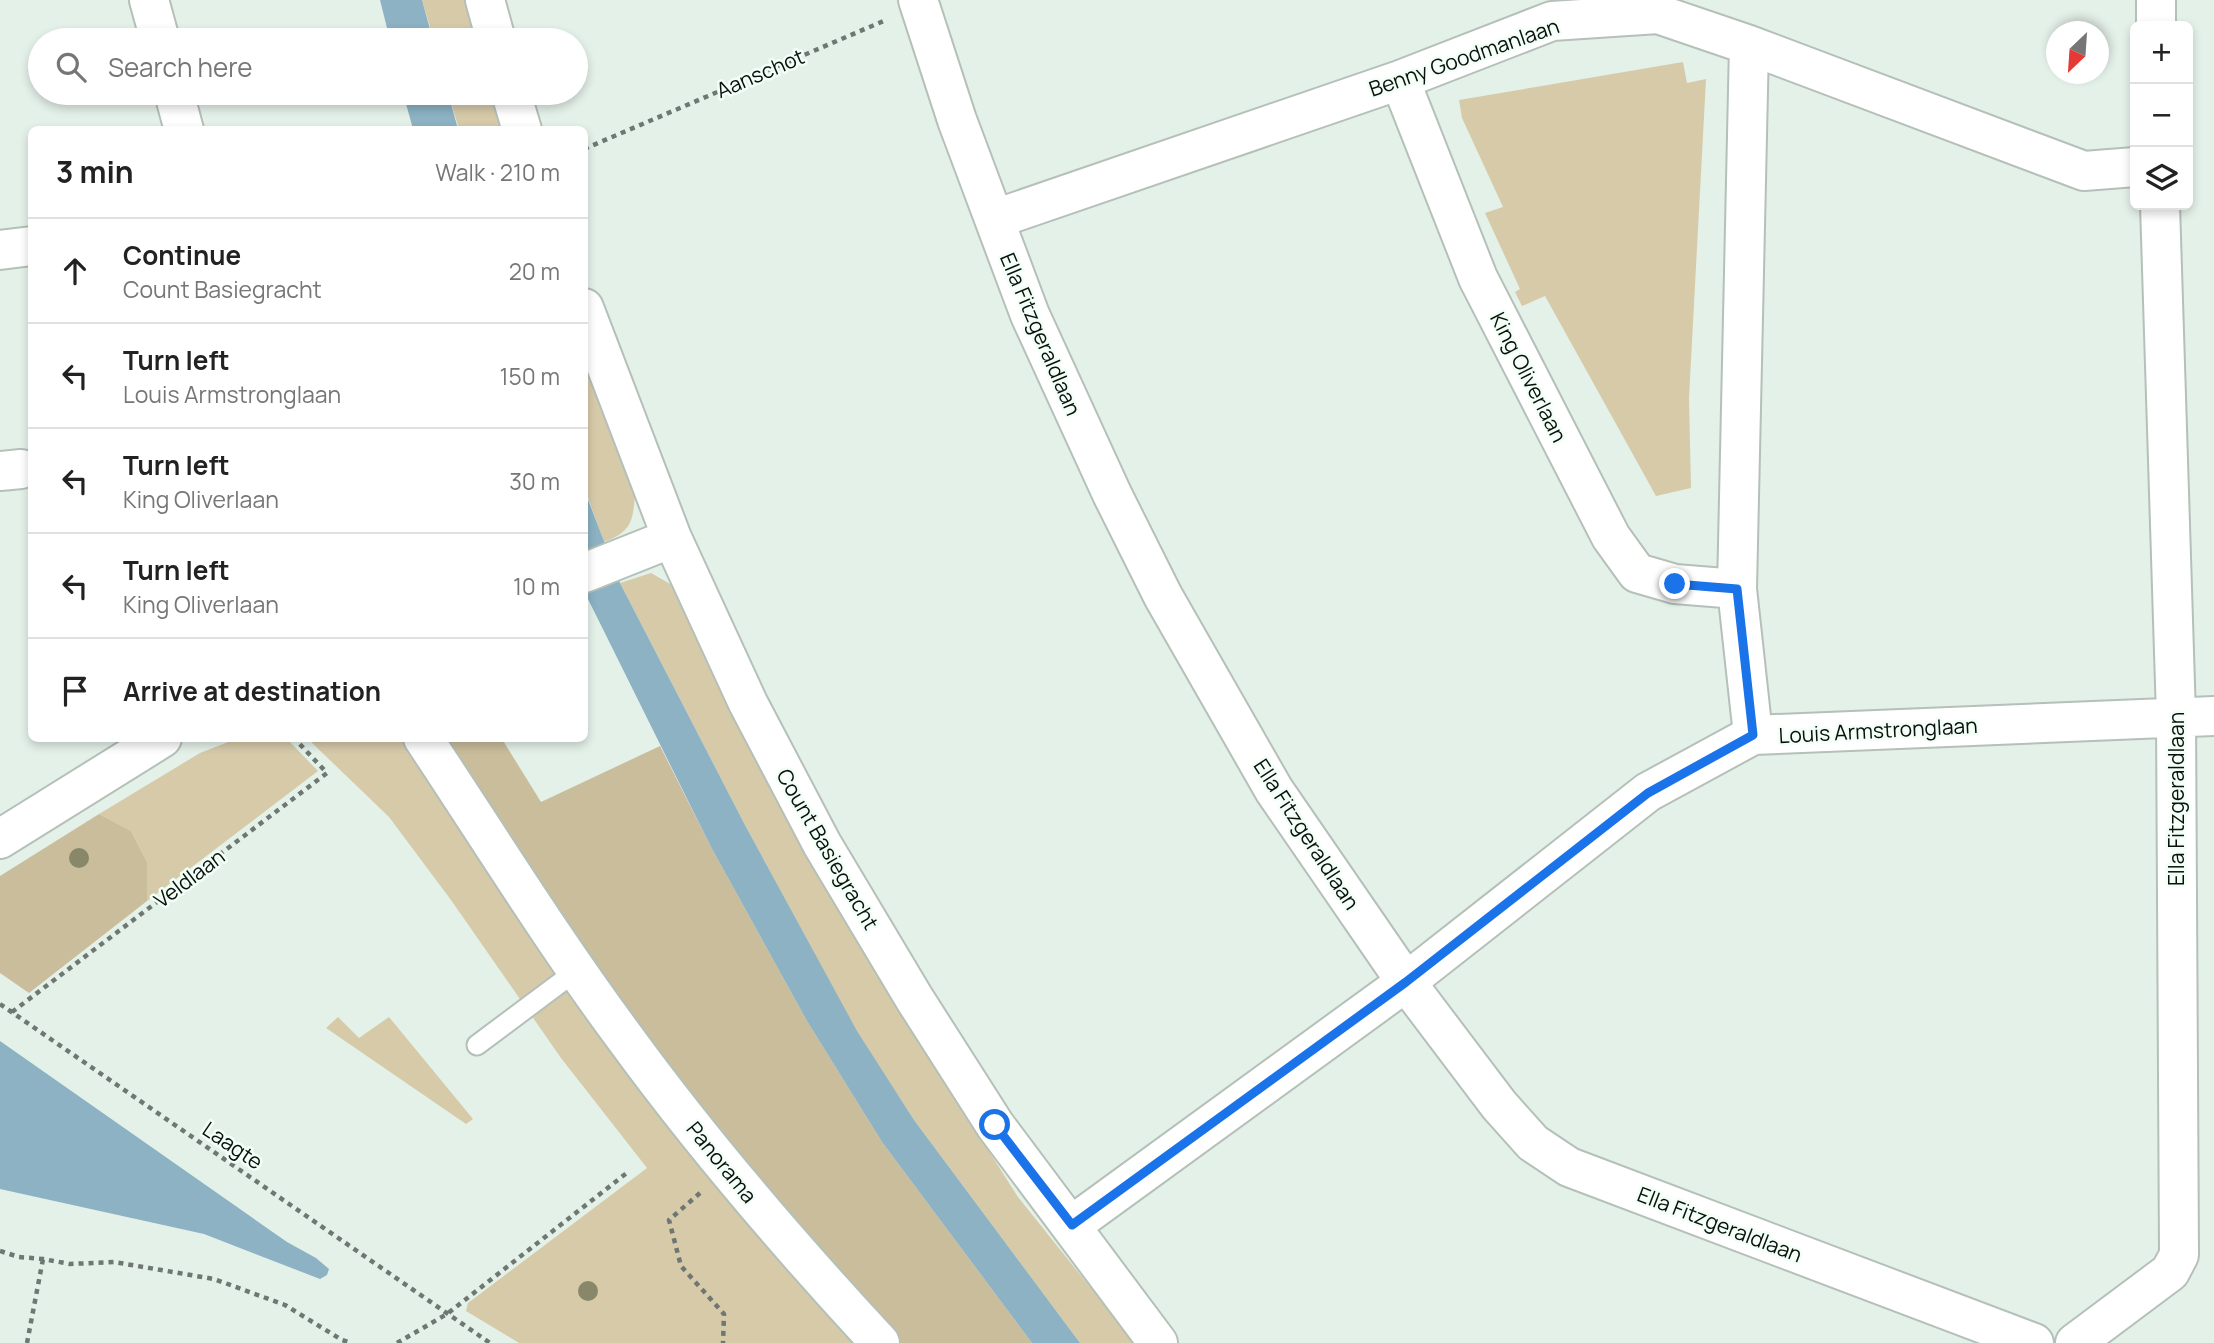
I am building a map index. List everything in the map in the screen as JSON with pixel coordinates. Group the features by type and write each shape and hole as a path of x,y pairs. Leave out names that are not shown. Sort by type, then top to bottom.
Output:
{"street":[{"path":"149,0 157,28"},
{"path":"485,0 493,28"},
{"path":"2156,0 2157,21"},
{"name":"Ella Fitzgeraldlaan","path":"924,2 957,120 1030,315 1112,494 1163,596 1275,790 1406,982 1499,1105 1533,1143 1569,1167 2034,1343"},
{"name":"Benny Goodmanlaan","path":"995,219 1399,80 1552,21 1658,14 2084,171 2130,167"},
{"path":"1749,46 1737,589 1753,735"},
{"name":"King Oliverlaan","path":"1399,80 1478,278 1611,537 1637,573 1675,584 1737,589"},
{"path":"177,105 183,126"},
{"path":"515,105 521,126"},
{"name":"Ella Fitzgeraldlaan","path":"2075,1343 2170,1272 2179,1255 2176,716 2160,210"},
{"path":"0,250 28,246"},
{"name":"Count Basiegracht","path":"588,318 672,538 748,704 822,845 914,998 995,1125 1158,1343"},
{"path":"588,571 672,538"},
{"name":"Louis Armstronglaan","path":"1072,1225 1406,982 1648,793 1753,735 2214,716"},
{"path":"0,839 156,742"},
{"path":"426,742 576,971"},
{"name":"Panorama","path":"576,971 625,1039 728,1170 880,1343"}],"lane":[{"path":"477,1045 576,971"}],"path":[{"name":"Aanschot","path":"588,147 924,2"},
{"name":"Veldlaan","path":"12,1012 327,773 298,742"},
{"name":"Laagte","path":"0,1004 270,1188 490,1343"},
{"path":"723,1343 724,1314 681,1266 669,1220 728,1170"},
{"path":"397,1343 447,1314 628,1172"},
{"path":"0,1251 19,1257 70,1264 114,1262 214,1279 285,1305 351,1343"},
{"path":"27,1343 43,1259"}],"shaded area":[{"path":"422,0 470,0 478,28 430,28"},
{"path":"1683,62 1687,83 1706,79 1689,398 1691,488 1656,496 1545,296 1522,306 1515,292 1520,289 1485,213 1503,207 1462,118 1459,100"},
{"path":"452,105 498,105 503,126 458,126"},
{"path":"588,367 635,494 629,525 620,534 604,542 588,497"},
{"path":"651,573 672,585 734,710 899,1010 1018,1197 1135,1343 1080,1343 914,1120 857,1032 746,827 620,583"},
{"path":"228,742 290,742 318,771 147,901 147,862 131,831 99,814 200,753"},
{"path":"311,742 409,742 859,1343 519,1343 466,1311 468,1303 647,1168 561,1058 451,900 389,817"},
{"path":"443,742 504,742 541,802 660,746 711,847 807,1021 882,1142 1032,1343 897,1343 675,1081"},
{"path":"99,814 131,831 147,862 147,901 29,993 0,973 0,876"},
{"path":"338,1017 359,1038 389,1017 473,1119 466,1124 326,1028"}],"water":[{"path":"380,0 422,0 430,28 387,28"},
{"path":"406,105 451,105 457,126 412,126"},
{"path":"588,499 620,583 746,827 857,1031 914,1120 1080,1343 1032,1343 882,1142 807,1021 711,847 588,599"},
{"path":"0,1041 287,1242 316,1258 329,1269 327,1275 320,1279 204,1234 0,1189"}],"route":[{"path":"995,1125 1072,1225 1406,982 1648,793 1753,735 1737,589 1675,584"}]}
